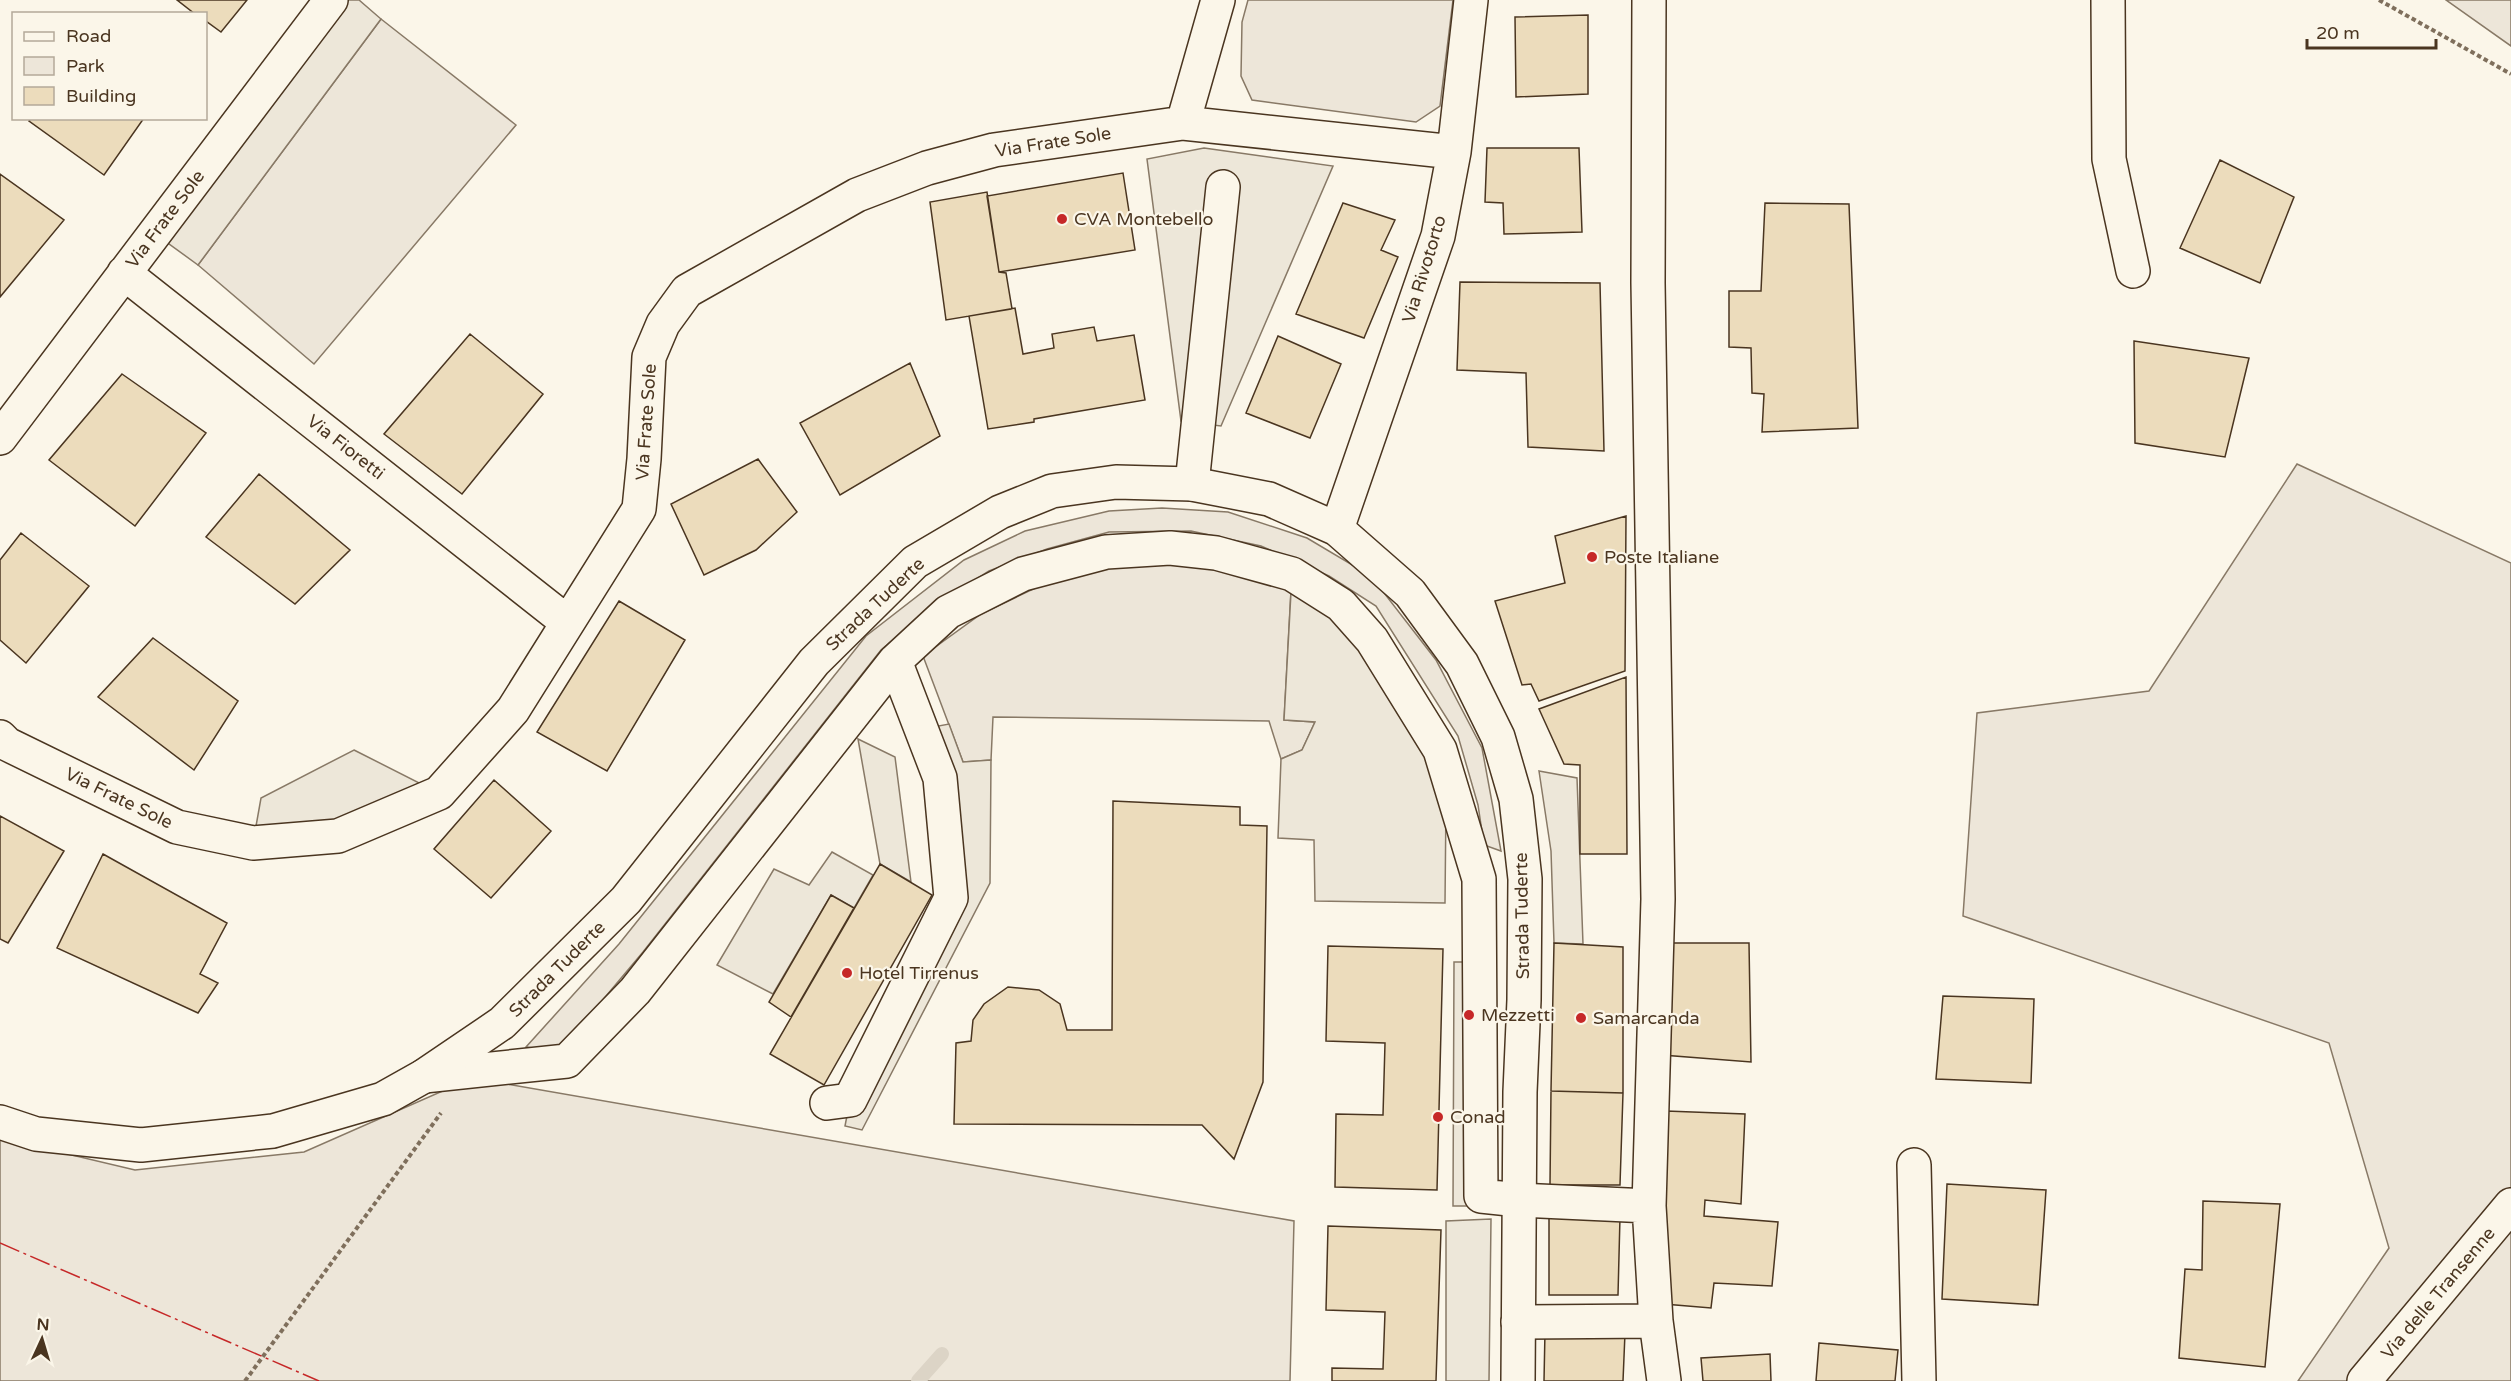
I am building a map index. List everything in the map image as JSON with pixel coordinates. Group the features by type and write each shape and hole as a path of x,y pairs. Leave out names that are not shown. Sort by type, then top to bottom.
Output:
{"street":[{"name":"Via Frate Sole","path":"0,438 331,0"},
{"path":"1183,123 1218,0"},
{"name":"Via Rivotorto","path":"1337,529 1438,236 1454,152 1471,0"},
{"path":"1649,0 1648,284 1658,899 1649,1206 1656,1321 1664,1381"},
{"path":"2108,0 2109,159 2133,270"},
{"name":"Via Frate Sole","path":"0,737 7,744 177,827 253,843 338,836 439,793 513,710 639,509 649,357 663,324 687,291 857,195 927,168 994,150 1183,123 1454,152"},
{"path":"1192,484 1223,187"},
{"name":"Via Fioretti","path":"124,273 567,622"},
{"name":"Strada Tuderte","path":"0,1122 36,1134 141,1145 273,1131 383,1099 424,1076 502,1023 626,900 814,662 915,562 1000,512 1052,491 1116,482 1192,484 1269,499 1337,529 1410,593 1462,664 1501,748 1516,799 1525,879 1524,1000 1520,1092 1518,1381"},
{"path":"424,1076 567,1061 635,991 895,661 948,612 1023,574 1106,552 1170,548 1216,553 1292,574 1341,605 1372,640 1440,750 1479,879 1481,1196 1649,1206"},
{"path":"827,1103 850,1100 951,898 940,778 895,661"},
{"path":"1479,879 1525,879"},
{"path":"1480,997 1524,1000"},
{"path":"1481,1092 1520,1092"},
{"path":"1914,1165 1919,1381"},
{"name":"Via delle Transenne","path":"2364,1381 2511,1205"},
{"path":"1518,1322 1656,1321"}],"path":[{"path":"2379,0 2511,74"},
{"path":"245,1381 471,1071"}],"green space":[{"path":"1248,0 1453,0 1440,106 1416,122 1252,100 1241,76 1242,22"},
{"path":"2446,0 2511,0 2511,46"},
{"path":"381,19 516,125 314,364 198,265"},
{"path":"2297,464 2511,563 2511,1381 2298,1381 2389,1248 2329,1043 1963,916 1977,713 2149,691"},
{"path":"1162,508 1228,512 1307,538 1371,576 1436,660 1482,748 1501,851 1484,845 1478,805 1458,736 1376,606 1329,576 1261,546 1191,531 1109,532 1047,549 989,571 931,608 881,650 643,952 559,1052 526,1047 619,944 866,636 964,560 1025,531 1109,511"},
{"path":"1181,560 1291,590 1284,720 1315,722 1302,750 1281,759 1269,721 993,717 991,760 963,762 923,656 981,614 1048,582 1112,563"},
{"path":"472,1078 1294,1221 1290,1381 0,1381 0,1138 135,1170 304,1152"}],"shaded area":[{"path":"331,0 359,0 381,19 198,265 154,233"},
{"path":"1204,148 1333,166 1221,426 1181,421 1147,159"},
{"path":"1292,574 1372,640 1446,802 1445,903 1315,901 1314,840 1278,838 1281,759 1302,750 1315,722 1284,720"},
{"path":"949,724 963,762 991,760 990,883 862,1130 845,1126 850,1100 951,898 922,729"},
{"path":"858,739 895,757 911,882 880,864"},
{"path":"354,750 439,793 253,843 261,798"},
{"path":"1539,771 1577,778 1583,944 1554,943 1551,851"},
{"path":"832,852 873,875 854,908 831,895 773,994 717,965 774,869 809,885"},
{"path":"1454,962 1488,962 1488,1206 1453,1206"},
{"path":"1491,1219 1489,1381 1446,1381 1446,1221"}],"building":[{"path":"177,0 247,0 221,32 207,22 207,12 192,12"},
{"path":"1588,15 1588,94 1516,97 1515,17"},
{"path":"30,120 143,120 104,175"},
{"path":"1487,148 1579,148 1582,232 1504,234 1503,203 1485,202"},
{"path":"2220,160 2294,197 2260,283 2180,248"},
{"path":"1123,173 1135,250 999,272 987,196"},
{"path":"0,174 64,220 0,297"},
{"path":"987,192 999,272 1006,273 1012,309 946,320 930,202"},
{"path":"1343,203 1395,220 1381,250 1398,257 1364,338 1296,314"},
{"path":"1765,203 1849,204 1858,428 1762,432 1764,394 1752,393 1751,348 1729,347 1729,291 1761,291"},
{"path":"1460,282 1600,283 1604,451 1528,447 1526,373 1457,370"},
{"path":"1015,308 1023,354 1054,348 1052,334 1094,327 1097,341 1134,335 1145,400 988,429 969,316"},
{"path":"470,334 543,394 462,494 384,434"},
{"path":"1278,336 1341,364 1310,438 1246,413"},
{"path":"2134,341 2249,358 2225,457 2135,443"},
{"path":"910,363 940,436 840,495 800,423"},
{"path":"122,374 206,433 135,526 49,460"},
{"path":"758,459 797,512 756,550 704,575 671,504"},
{"path":"259,474 350,550 295,604 206,537"},
{"path":"1626,516 1625,671 1539,701 1531,684 1522,685 1495,601 1565,583 1555,536"},
{"path":"21,533 89,586 26,663 0,640 0,560"},
{"path":"619,601 685,640 607,771 537,732"},
{"path":"153,638 238,701 194,770 98,697"},
{"path":"1626,677 1627,854 1580,854 1580,765 1564,764 1539,709"},
{"path":"494,780 551,831 491,898 434,849"},
{"path":"1113,801 1240,807 1240,825 1267,826 1263,1082 1234,1159 1202,1125 954,1124 956,1043 971,1041 973,1020 984,1004 1008,987 1039,990 1060,1004 1067,1030 1112,1030"},
{"path":"0,816 64,851 8,943 0,939"},
{"path":"103,854 227,923 200,974 218,983 198,1013 57,948"},
{"path":"880,864 932,895 824,1085 770,1054"},
{"path":"831,895 854,908 791,1017 769,1002"},
{"path":"1554,943 1623,947 1623,1093 1551,1091"},
{"path":"1668,943 1749,943 1751,1062 1662,1055"},
{"path":"1328,946 1443,949 1437,1190 1335,1187 1336,1114 1383,1115 1385,1043 1326,1041"},
{"path":"1943,996 2034,999 2031,1083 1936,1079"},
{"path":"1551,1091 1623,1093 1620,1185 1550,1185"},
{"path":"1666,1111 1745,1114 1741,1204 1705,1200 1704,1216 1778,1222 1772,1286 1714,1283 1711,1308 1664,1304"},
{"path":"1947,1184 2046,1190 2038,1305 1942,1299"},
{"path":"2203,1201 2280,1204 2265,1367 2179,1358 2185,1269 2202,1270"},
{"path":"1549,1216 1620,1217 1618,1295 1549,1295"},
{"path":"1328,1226 1441,1230 1436,1381 1332,1381 1332,1368 1383,1369 1385,1312 1326,1310"},
{"path":"1545,1331 1625,1333 1623,1381 1544,1381"},
{"path":"1819,1343 1898,1350 1895,1381 1816,1381"},
{"path":"1770,1354 1771,1381 1703,1381 1701,1358"}],"waterway":[{"path":"918,1381 942,1354"}],"power":[{"path":"0,1243 319,1381"}],"place":[{"name":"CVA Montebello","path":"1062,219"},
{"name":"Poste Italiane","path":"1592,557"},
{"name":"Hotel Tirrenus","path":"847,973"},
{"name":"Mezzetti","path":"1469,1015"},
{"name":"Samarcanda","path":"1581,1018"},
{"name":"Conad","path":"1438,1117"}]}
